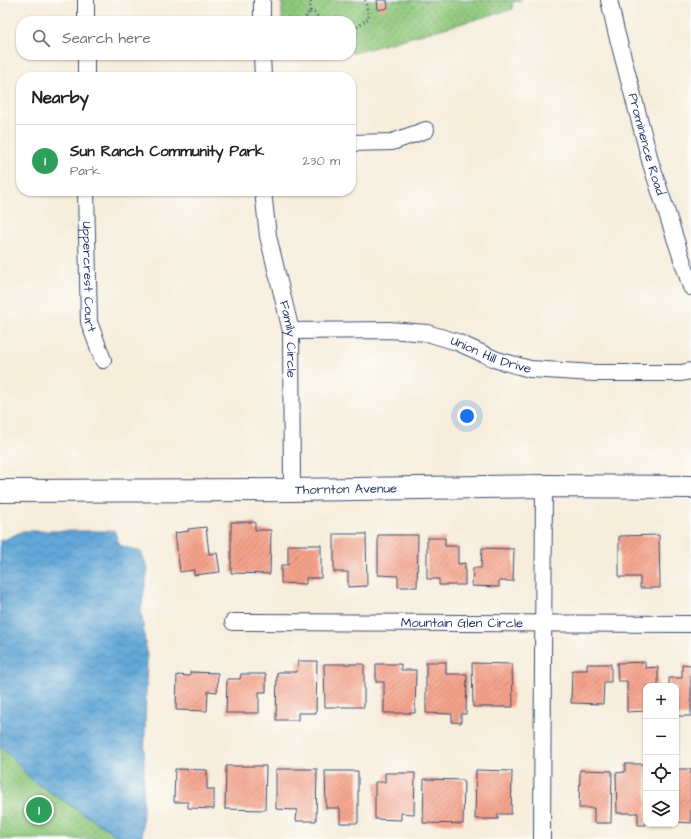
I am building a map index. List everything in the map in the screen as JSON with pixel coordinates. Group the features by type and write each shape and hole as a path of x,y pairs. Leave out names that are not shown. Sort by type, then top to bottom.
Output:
{"street":[{"path":"86,0 86,16"},
{"path":"262,0 262,16"},
{"name":"Prominence Road","path":"609,0 651,164 691,287"},
{"path":"86,60 86,72"},
{"path":"262,60 263,72"},
{"path":"356,143 392,142 426,130"},
{"name":"Uppercrest Court","path":"86,196 89,322 103,360"},
{"name":"Family Circle","path":"264,196 268,236 291,331 292,490"},
{"name":"Union Hill Drive","path":"291,331 389,330 427,333 457,342 497,360 537,370 594,373 681,373 691,371"},
{"path":"542,839 544,486"},
{"name":"Thornton Avenue","path":"0,491 292,490 544,486 691,487"},
{"name":"Mountain Glen Circle","path":"233,622 691,624"}],"path":[{"path":"306,16 310,12 311,0"},
{"path":"356,28 369,18 365,0"},
{"path":"310,12 317,16"}],"green space":[{"path":"282,0 522,0 512,2 513,9 356,52 356,16 282,16"},
{"path":"0,745 33,781 122,839 0,839"}],"water":[{"path":"23,531 115,531 119,545 141,552 148,569 141,609 147,658 142,839 122,839 33,781 0,745 0,540 4,540"}],"building":[{"path":"377,0 387,0 388,8 378,10"},
{"path":"231,522 255,522 255,530 271,530 270,574 231,573"},
{"path":"206,527 209,554 217,553 220,572 194,575 194,570 180,572 175,533 189,531 188,529"},
{"path":"334,534 366,534 367,586 348,587 348,572 334,572"},
{"path":"378,535 418,535 417,587 398,587 398,576 378,575"},
{"path":"659,535 660,588 640,588 640,577 619,577 619,536"},
{"path":"427,538 445,538 445,546 458,546 458,564 465,563 465,585 439,585 439,579 427,579"},
{"path":"288,545 321,545 321,578 306,578 306,584 281,583 281,565 288,565"},
{"path":"482,548 514,549 513,581 499,581 499,587 472,586 473,568 481,568"},
{"path":"298,661 317,661 316,713 298,713 298,720 276,720 277,672 297,672"},
{"path":"426,662 446,662 446,674 467,674 466,714 461,714 461,723 452,722 452,714 426,713"},
{"path":"645,662 645,668 658,667 658,683 643,683 643,711 627,712 627,681 618,681 617,663"},
{"path":"472,663 512,664 513,707 473,707"},
{"path":"324,664 364,664 364,707 325,707"},
{"path":"376,664 401,664 401,670 416,670 415,713 384,713 384,682 376,682"},
{"path":"587,664 611,664 611,682 604,682 603,704 571,703 572,670 587,670"},
{"path":"682,664 691,665 691,716 679,716 679,683 669,683 669,678 682,678"},
{"path":"190,672 218,673 217,692 208,691 207,711 176,710 177,675 190,676"},
{"path":"241,674 266,674 266,692 259,692 259,713 226,713 227,679 240,679"},
{"path":"625,764 643,764 643,825 638,825 638,813 617,813 616,773 625,772"},
{"path":"226,766 266,766 265,810 225,809"},
{"path":"175,769 207,770 207,789 214,789 214,809 188,808 188,802 174,802"},
{"path":"276,769 317,769 316,821 296,821 297,810 276,809"},
{"path":"679,769 691,769 691,823 679,822"},
{"path":"476,770 512,771 511,814 498,814 498,819 475,819"},
{"path":"580,770 612,771 611,823 594,823 594,808 579,808"},
{"path":"325,771 358,771 358,823 340,823 340,808 326,808"},
{"path":"385,773 415,773 414,814 401,813 401,820 375,819 375,782 385,782"},
{"path":"424,779 464,780 463,824 423,823"}],"place":[{"name":"Sun Ranch Community Park","path":"39,810"}]}
